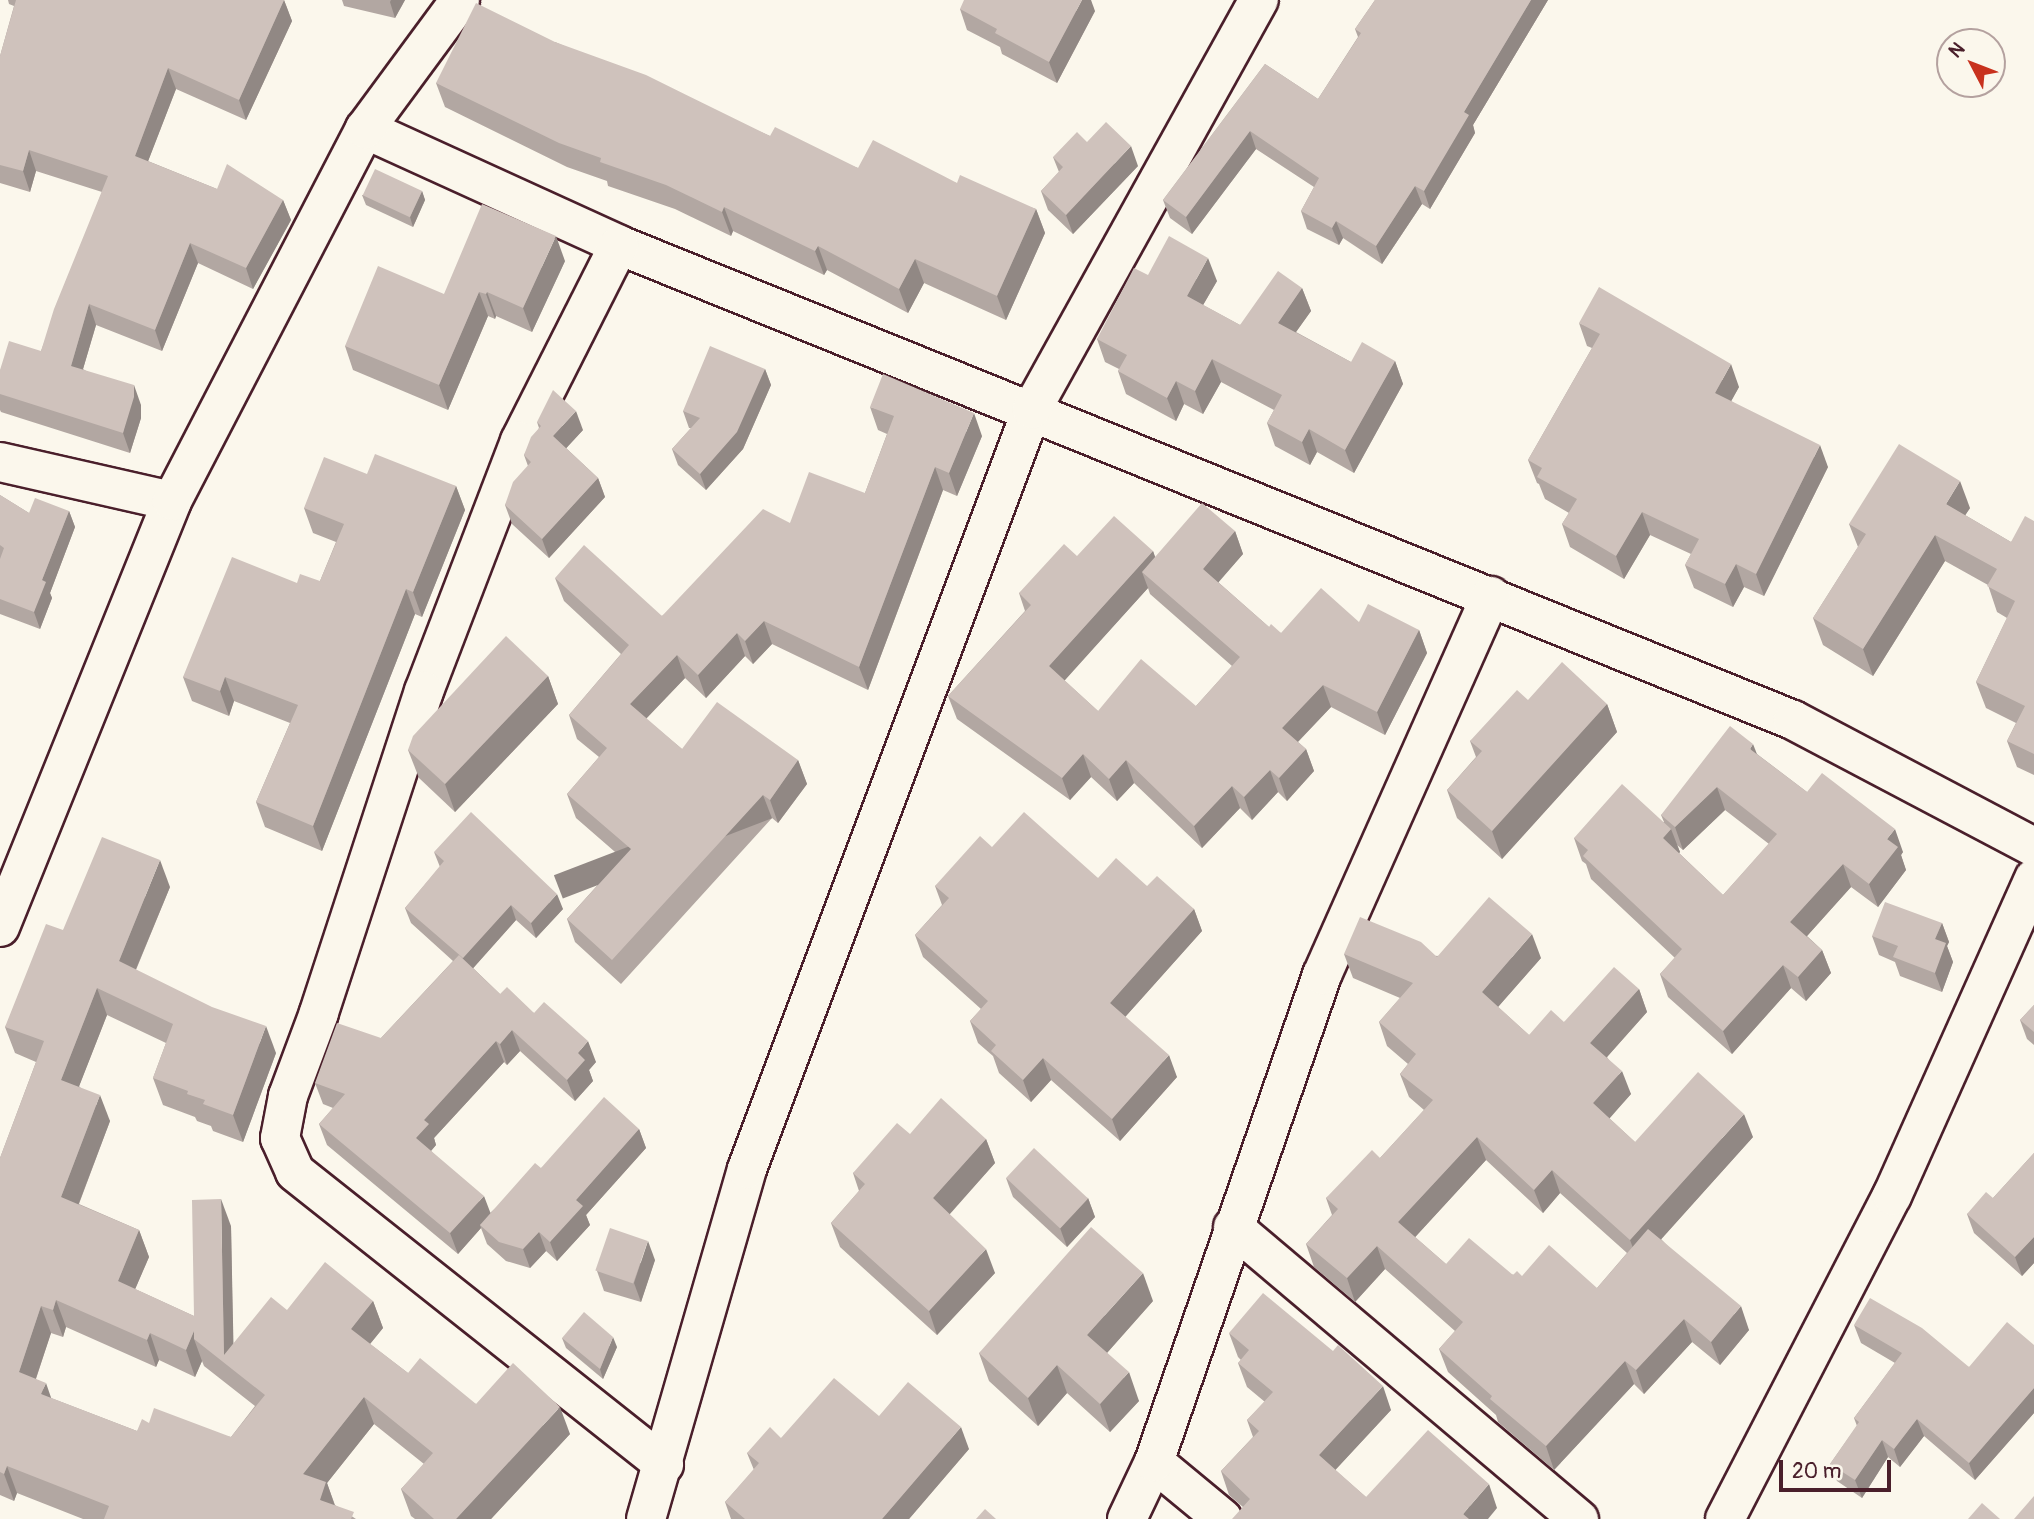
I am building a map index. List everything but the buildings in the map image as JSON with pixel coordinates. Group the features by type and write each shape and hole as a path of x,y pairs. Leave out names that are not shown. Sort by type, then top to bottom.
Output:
{"street":[{"path":"0,927 172,501 365,129 460,0"},
{"path":"646,1519 747,1169 1032,410 1259,0"},
{"path":"365,129 618,245 1032,410 1793,720 2034,847"},
{"path":"618,245 520,441 424,691 319,1013 288,1096 280,1138 295,1172 664,1464"},
{"path":"0,462 172,501"},
{"path":"1127,1519 1154,1462 1322,975 1491,596"},
{"path":"1725,1519 1892,1196 2034,878"},
{"path":"1233,1227 1579,1519"},
{"path":"1154,1462 1223,1519"}]}
